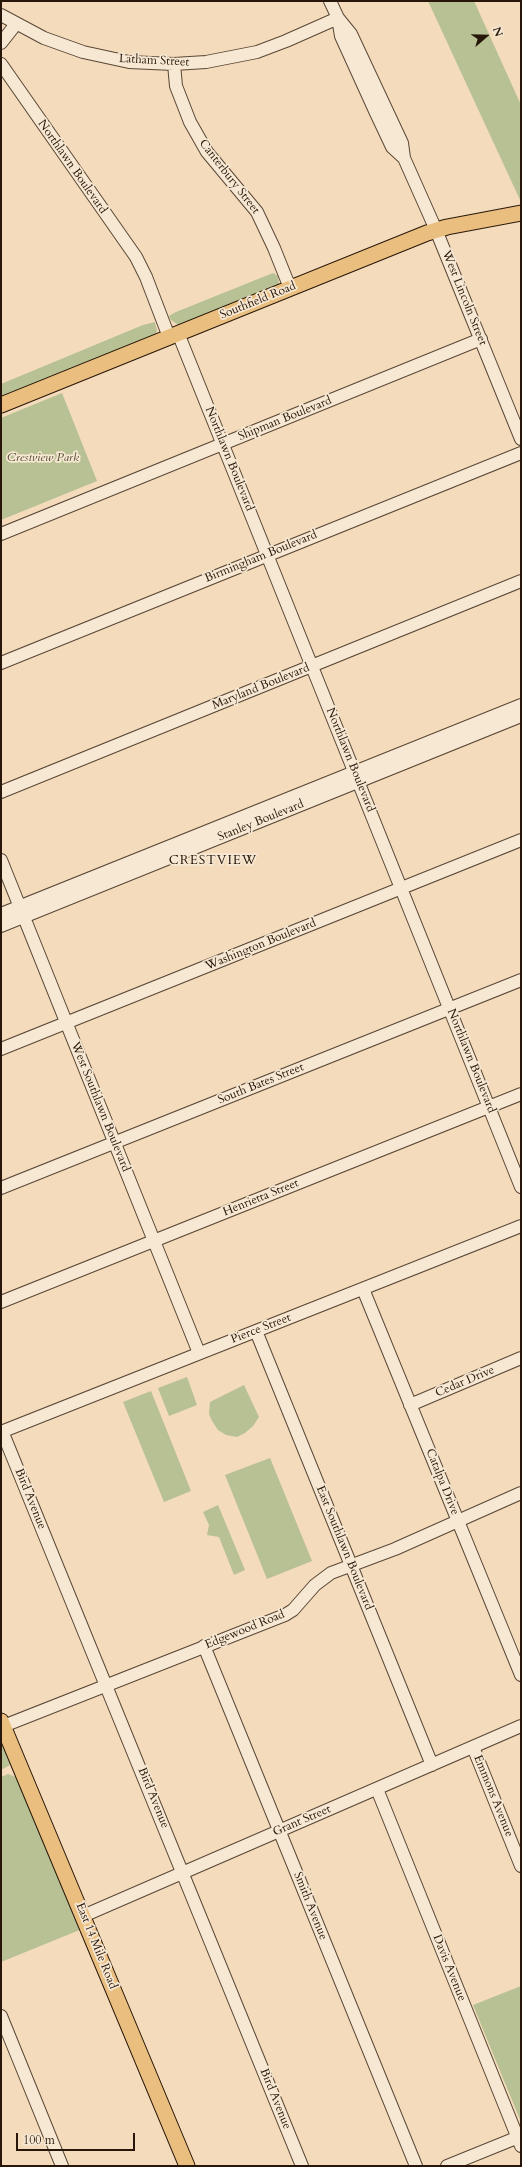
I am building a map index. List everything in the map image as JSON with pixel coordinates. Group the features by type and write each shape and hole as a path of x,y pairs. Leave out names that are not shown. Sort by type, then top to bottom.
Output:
{"main road":[{"name":"Southfield Road","path":"1,405 436,230 521,213"},
{"name":"East 14 Mile Road","path":"2,1725 187,2166"}],"street":[{"name":"West Lincoln Street","path":"330,1 338,18 350,34 381,110 402,143 404,158 436,230 521,439"},
{"name":"Latham Street","path":"1,15 52,42 95,56 129,62 174,64 206,62 251,54 286,41 338,18"},
{"path":"1,43 16,24"},
{"name":"Canterbury Street","path":"174,64 176,86 190,122 207,152 257,212 274,248 290,288"},
{"name":"Northlawn Boulevard","path":"2,66 136,257 173,335 223,444 521,1187"},
{"name":"Shipman Boulevard","path":"1,534 481,339"},
{"name":"Birmingham Boulevard","path":"1,663 521,453"},
{"name":"Maryland Boulevard","path":"1,792 521,581"},
{"name":"Stanley Boulevard","path":"1,926 22,912 473,730 521,705"},
{"name":"Stanley Boulevard","path":"473,730 521,716"},
{"name":"Washington Boulevard","path":"1,1049 521,840"},
{"name":"West Southlawn Boulevard","path":"1,860 199,1353"},
{"name":"Stanley Boulevard","path":"1,914 22,912"},
{"name":"South Bates Street","path":"1,1188 449,1007 521,980"},
{"name":"Henrietta Street","path":"1,1302 521,1094"},
{"name":"Pierce Street","path":"2,1432 521,1226"},
{"name":"Catalpa Drive","path":"363,1289 521,1675"},
{"name":"East Southlawn Boulevard","path":"256,1331 432,1765"},
{"name":"Cedar Drive","path":"410,1405 521,1358"},
{"name":"Bird Avenue","path":"2,1432 184,1872 302,2166"},
{"name":"Edgewood Road","path":"2,1725 285,1615 293,1610 323,1579 521,1493"},
{"name":"Smith Avenue","path":"204,1646 416,2166"},
{"name":"Grant Street","path":"83,1916 521,1726"},
{"name":"Emmons Avenue","path":"473,1747 521,1866"},
{"name":"Davis Avenue","path":"377,1789 520,2140"},
{"path":"1,2016 62,2166"},
{"path":"447,2166 520,2140"}],"green space":[{"path":"428,1 474,1 521,105 521,202"},
{"path":"273,273 278,276 279,284 277,289 180,326 171,320 169,316 176,312"},
{"path":"155,322 157,331 154,337 1,401 1,384 143,325"},
{"name":"Crestview Park","path":"62,393 97,481 1,520 1,418"},
{"path":"187,1377 197,1405 169,1416 158,1388"},
{"path":"244,1385 259,1417 253,1426 245,1433 237,1437 226,1435 218,1430 212,1421 209,1414 210,1402"},
{"path":"151,1391 191,1491 164,1502 123,1402"},
{"path":"270,1458 312,1561 267,1579 225,1475"},
{"path":"218,1505 245,1570 234,1575 219,1537 207,1535 209,1525 203,1512"},
{"path":"1,1741 10,1765 1,1770"},
{"path":"8,1774 16,1777 82,1929 1,1962 1,1777"},
{"path":"521,1986 521,2122 473,2005"}],"district":[{"name":"CRESTVIEW","path":"213,861"}]}
